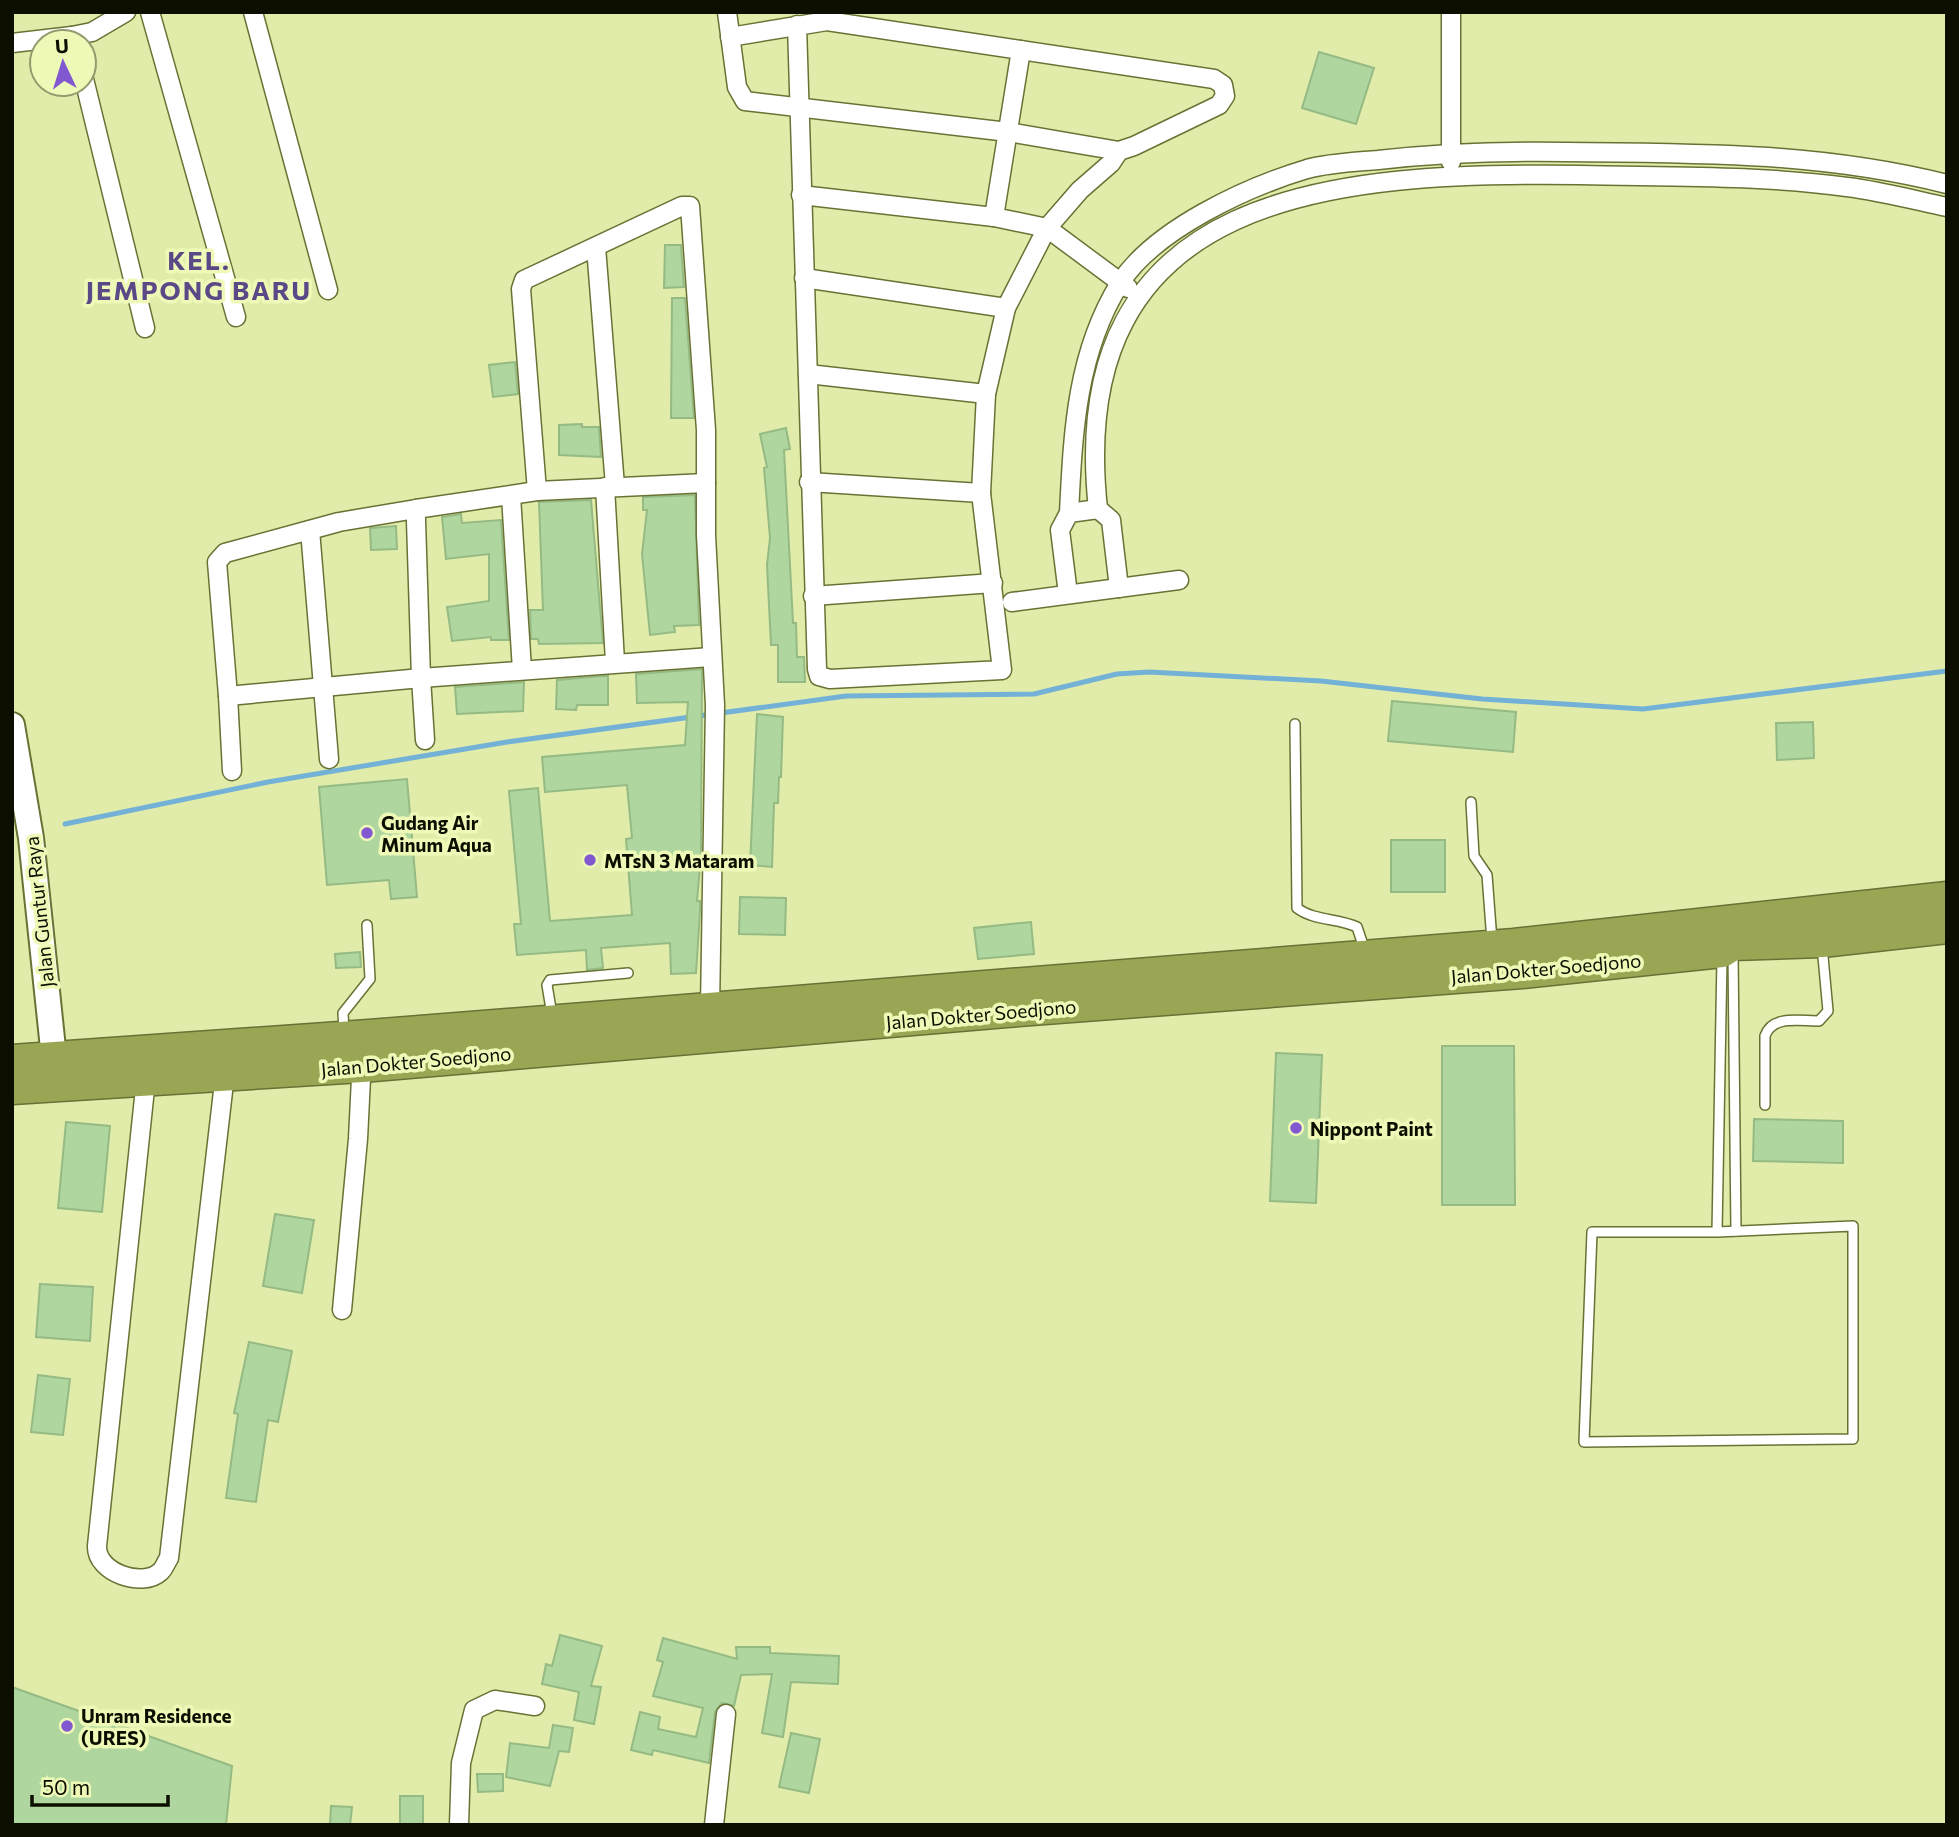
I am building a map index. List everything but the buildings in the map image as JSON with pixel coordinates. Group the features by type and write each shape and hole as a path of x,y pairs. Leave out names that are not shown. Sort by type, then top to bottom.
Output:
{"highway":[{"name":"Jalan Dokter Soedjono","path":"12,1061 54,1058 357,1055 1005,997 1496,957 1947,898"},
{"name":"Jalan Dokter Soedjono","path":"1050,994 1367,957 1496,957 1728,948 1947,927"},
{"name":"Jalan Dokter Soedjono","path":"12,1088 224,1082 553,1020 710,1008 1005,997"}],"street":[{"path":"98,28 126,12"},
{"path":"150,12 236,317"},
{"path":"253,12 328,290"},
{"path":"727,12 730,37 737,87 745,101 800,110 1008,132 1119,150 1134,146 1219,105 1225,96 1223,85 1214,79 827,21 730,37"},
{"path":"1451,12 1451,176"},
{"path":"797,25 809,482 819,676 830,679 1002,670 981,493 986,394 1006,308 1047,228 1080,190 1111,163 1119,150"},
{"path":"994,217 1021,50"},
{"path":"89,98 145,328"},
{"path":"1068,594 1060,530 1069,513 1076,406 1088,351 1121,282 1152,248 1200,214 1308,169 1450,152 1719,154 1791,158 1853,164 1947,184"},
{"path":"1790,180 1791,158"},
{"path":"1119,588 1111,520 1098,509 1094,477 1097,405 1108,355 1139,296 1169,263 1210,233 1274,203 1322,190 1495,174 1790,180 1850,187 1947,207"},
{"path":"801,195 994,217 1047,228 1139,296"},
{"path":"537,491 521,289 526,278 682,206 692,208 706,430 711,657 716,737 710,1008"},
{"path":"596,247 610,486 615,662"},
{"path":"804,278 1006,308"},
{"path":"808,374 986,394"},
{"path":"809,482 981,493"},
{"path":"232,771 217,562 225,553 339,522 537,491 706,484"},
{"path":"511,496 522,670"},
{"path":"416,509 425,740"},
{"path":"1069,513 1098,509"},
{"path":"310,530 328,759"},
{"path":"1012,602 1179,580"},
{"path":"813,596 993,583"},
{"path":"228,696 615,662 711,657"},
{"name":"Jalan Guntur Raya","path":"12,725 30,833 54,1058"},
{"path":"342,1310 358,1120 357,1055"},
{"path":"145,1086 106,1440 96,1557 114,1573 135,1577 152,1577 161,1572 169,1558 224,1082"},
{"path":"459,1825 461,1763 474,1710 483,1703 495,1700 535,1706"},
{"path":"714,1825 726,1714"}],"lane":[{"path":"1295,724 1297,908 1306,914 1357,927 1367,957"},
{"path":"1471,802 1474,856 1486,875 1496,957"},
{"path":"357,1055 343,1013 370,979 367,925"},
{"path":"1765,1105 1765,1036 1768,1027 1775,1022 1818,1021 1828,1011 1822,940"},
{"path":"1728,948 1735,1231"},
{"path":"1717,1232 1728,948"},
{"path":"553,1020 547,985 550,980 628,973"},
{"path":"1853,1226 1853,1439 1584,1442 1592,1232 1717,1232 1853,1226"}],"waterway":[{"path":"65,824 268,782 507,742 846,696 1034,694 1117,674 1149,672 1321,681 1482,699 1643,709 1947,671"}],"place":[{"name":"Gudang Air Minum Aqua","path":"367,833"},
{"name":"MTsN 3 Mataram","path":"590,860"},
{"name":"Nippont Paint","path":"1296,1128"},
{"name":"Unram Residence (URES)","path":"67,1726"}],"district":[{"name":"KEL. JEMPONG BARU","path":"199,274"}]}
